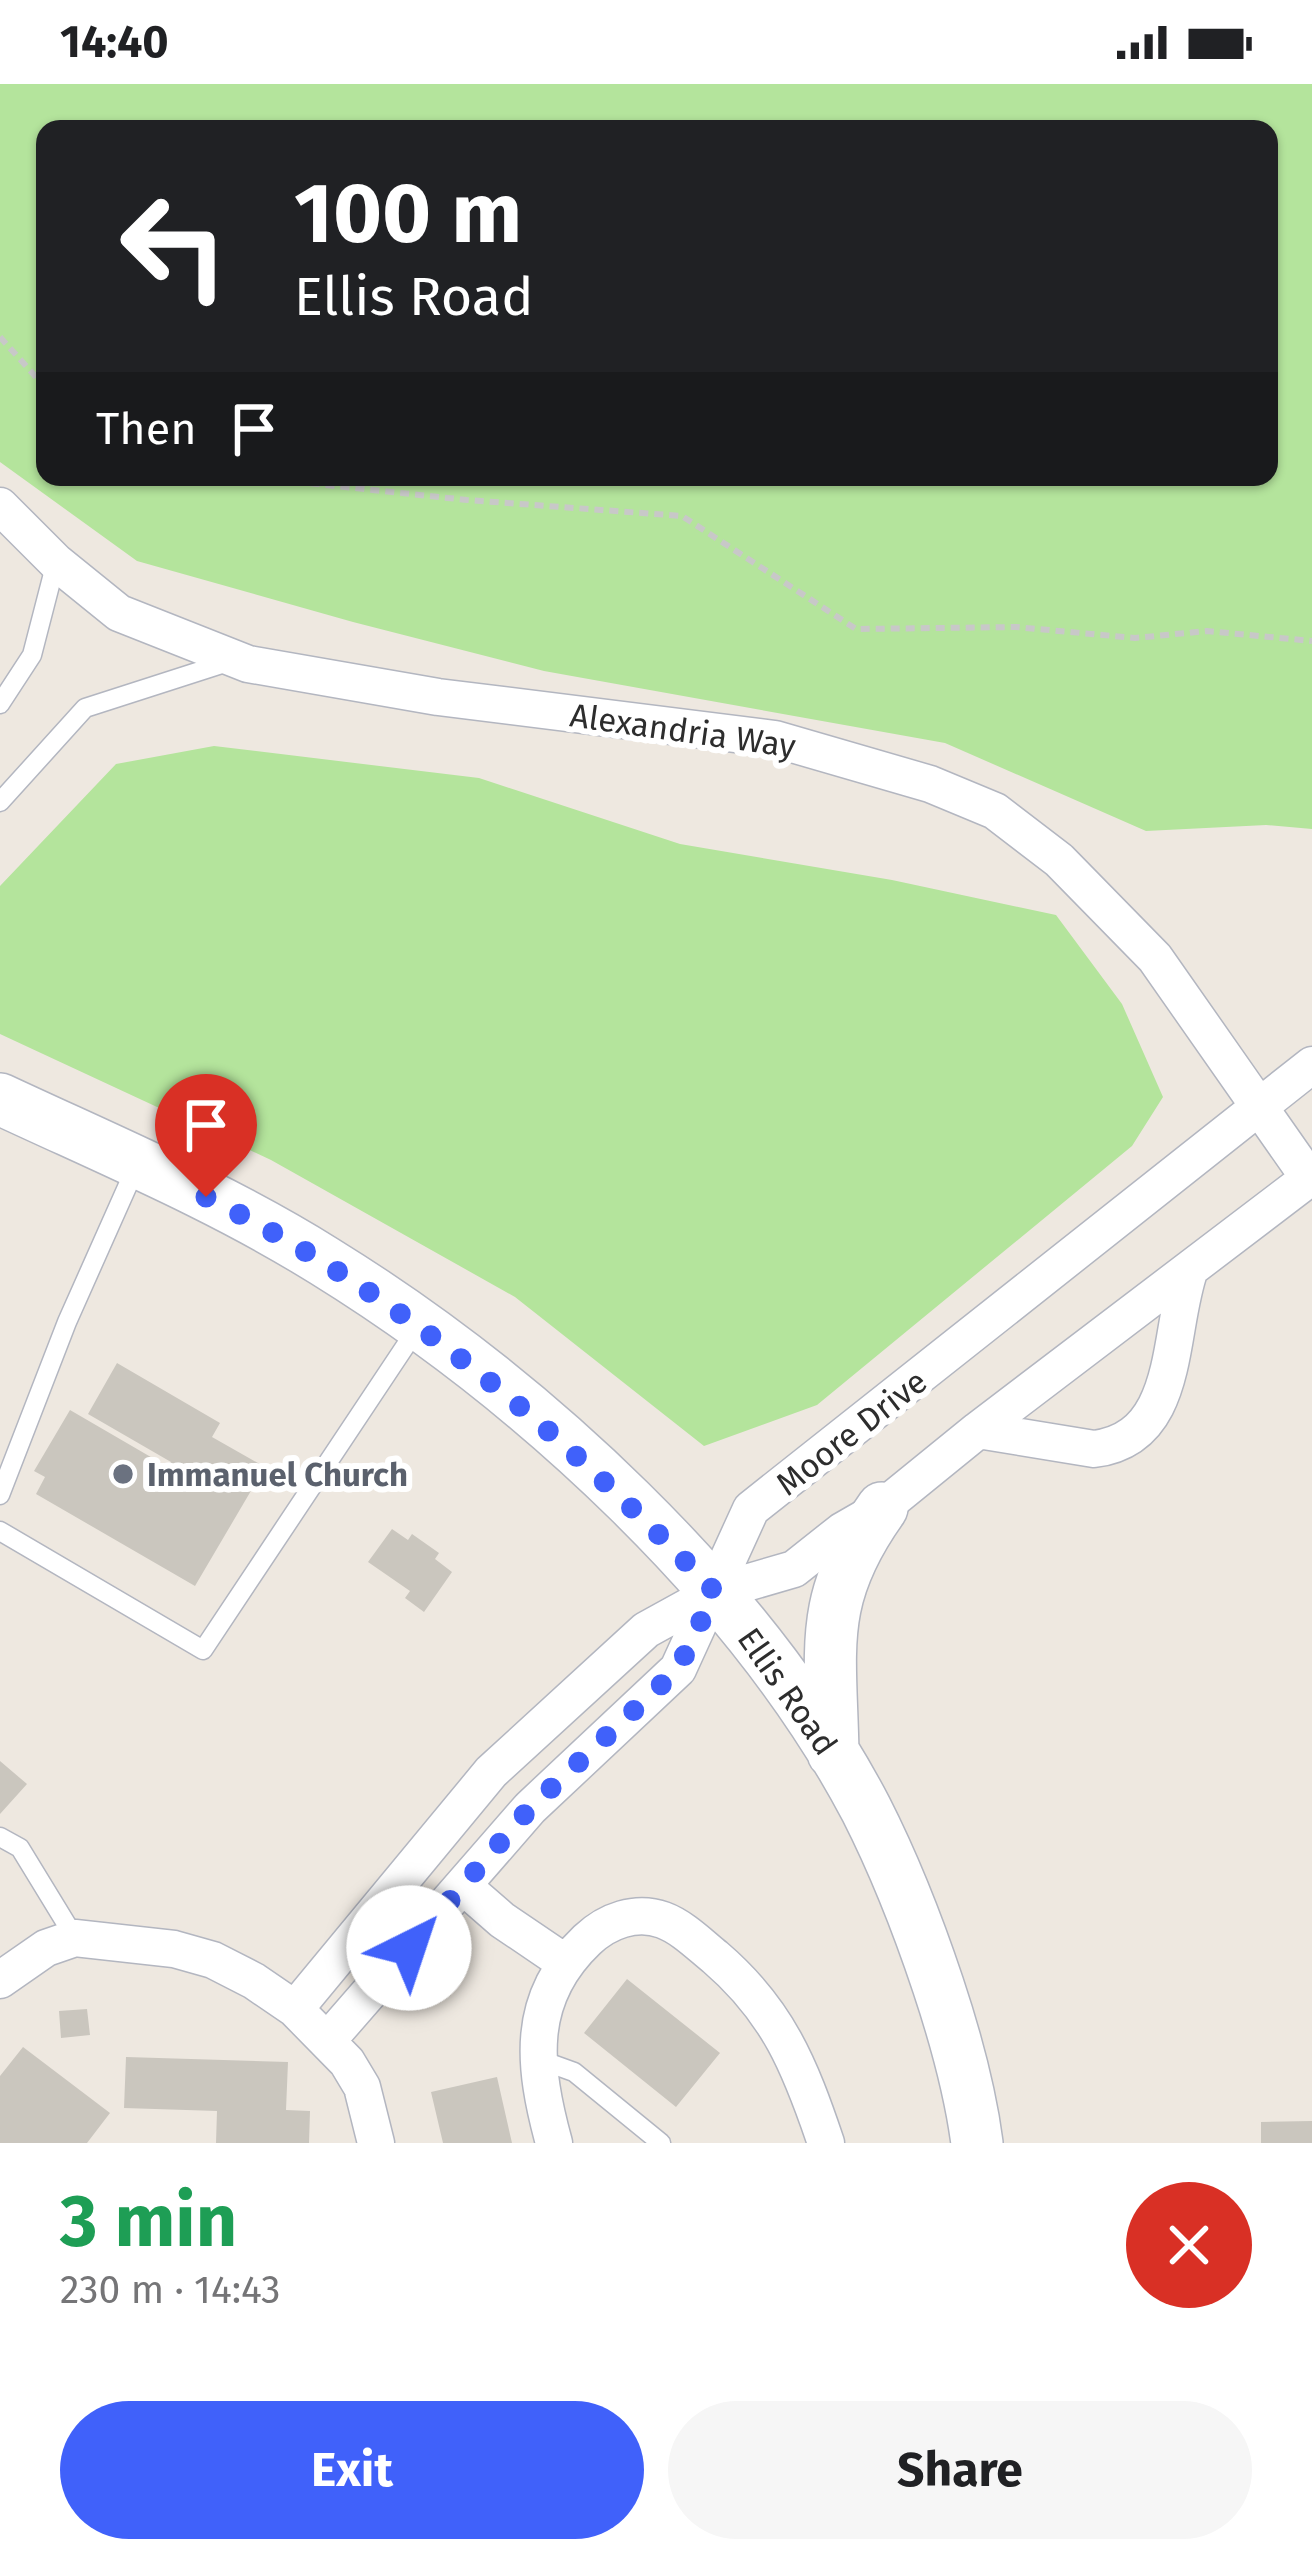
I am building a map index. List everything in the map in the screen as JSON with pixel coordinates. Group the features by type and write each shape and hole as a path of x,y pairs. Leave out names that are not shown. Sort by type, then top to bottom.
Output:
{"main road":[{"name":"Ellis Road","path":"0,1099 138,1163 326,1262 477,1370 590,1466 715,1592 833,1753 902,1885 951,2025 977,2143"},
{"path":"833,1753 830,1628 836,1597 855,1547 882,1508"}],"street":[{"name":"Alexandria Way","path":"0,506 56,562 118,613 236,659 438,697 775,739 930,784 995,811 1059,860 1155,958 1310,1177"},
{"name":"Moore Drive","path":"511,1790 678,1669 752,1509 1312,1065"},
{"path":"296,2009 511,1790 646,1630 715,1592 794,1569 842,1531 882,1508 1310,1177"},
{"path":"978,1430 1094,1449 1114,1447 1138,1433 1164,1388 1190,1269"},
{"path":"327,2041 464,1886 511,1790"},
{"path":"464,1886 502,1920 564,1962"},
{"path":"554,2143 540,2092 538,2059 545,2004 564,1962 601,1926 638,1917 668,1922 760,2000 797,2063 826,2143"},
{"path":"0,1980 46,1948 75,1938 174,1949 213,1960 296,2009 327,2041 362,2087 376,2143"}],"lane":[{"path":"0,704 32,655 56,562"},
{"path":"0,802 86,708 236,659"},
{"path":"0,1495 67,1322 138,1163"},
{"path":"0,1531 202,1650 418,1326"},
{"path":"0,1838 20,1848 75,1938"},
{"path":"538,2059 574,2072 661,2143"}],"path":[{"path":"0,337 36,377"},
{"path":"336,486 682,517 856,628 1016,627 1135,638 1207,631 1312,640"}],"green space":[{"path":"0,84 1312,84 1312,829 1266,825 1146,831 945,743 544,671 137,561 0,462"},
{"path":"214,746 479,778 680,844 892,880 1056,915 1122,1004 1163,1097 1132,1146 817,1405 704,1446 515,1297 271,1160 0,1034 0,886 116,764"}],"building":[{"path":"117,1363 220,1423 212,1437 265,1467 195,1586 36,1494 45,1477 34,1471 70,1410 168,1467 171,1462 88,1414"},
{"path":"392,1529 408,1540 412,1534 439,1553 435,1559 452,1572 424,1612 405,1598 410,1591 368,1562"},
{"path":"0,1761 27,1784 0,1814"},
{"path":"627,1979 720,2053 676,2107 584,2033"},
{"path":"87,2009 90,2035 61,2038 59,2011"},
{"path":"23,2047 110,2113 87,2143 0,2143 0,2076"},
{"path":"126,2057 288,2062 286,2110 310,2111 309,2143 216,2143 217,2111 124,2108"},
{"path":"497,2077 512,2143 443,2143 431,2092"},
{"path":"1312,2121 1312,2143 1261,2143 1261,2122"}],"place":[{"name":"Immanuel Church","path":"123,1474"}],"route":[{"path":"206,1197 326,1262 477,1370 590,1466 715,1592 678,1669 530,1808 409,1948"}]}
